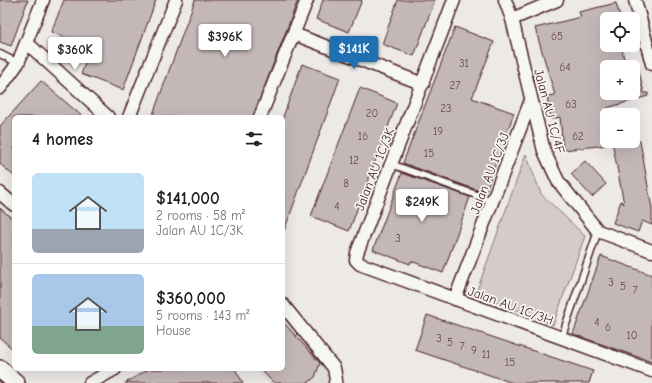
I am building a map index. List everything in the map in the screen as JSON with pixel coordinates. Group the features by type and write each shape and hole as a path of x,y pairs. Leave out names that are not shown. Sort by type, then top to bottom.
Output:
{"street":[{"path":"0,88 18,63 44,0"},
{"path":"131,115 176,0"},
{"path":"261,115 307,0"},
{"name":"Jalan AU 1C/3K","path":"360,264 356,260 357,253 454,0"},
{"name":"Jalan AU 1C/4F","path":"505,0 512,20 544,151 555,175 598,231"},
{"path":"512,20 557,0"},
{"path":"635,0 652,64"},
{"path":"294,34 423,84"},
{"path":"27,43 106,115"},
{"name":"Jalan AU 1C/3J","path":"455,300 531,100"},
{"path":"0,193 12,203"},
{"path":"598,231 652,251"},
{"name":"Jalan AU 1C/3H","path":"360,264 561,339 652,371"},
{"path":"285,307 334,368 336,382"},
{"path":"0,369 16,383"},
{"path":"90,383 111,371"}],"lane":[{"path":"0,54 18,63"},
{"path":"390,164 493,201"},
{"path":"561,339 598,231"}],"shaded area":[{"path":"526,154 541,194 585,236 553,325 476,293"},
{"path":"285,316 329,371 330,378 328,383 269,383 257,371 285,371"}],"building":[{"path":"0,0 28,0 11,46 0,42"},
{"path":"64,0 156,0 123,90 81,74 91,48 51,32"},
{"path":"195,0 298,0 254,115 153,115"},
{"path":"323,0 362,0 349,32 316,19"},
{"path":"398,0 435,0 414,56 382,44"},
{"path":"616,3 619,12 600,12 600,52 623,52 624,60 600,60 600,100 634,100 607,108 600,108 600,146 563,150 560,117 551,119 547,96 555,95 535,28 581,17 579,12"},
{"path":"455,27 494,42 472,98 514,113 485,193 403,163"},
{"path":"302,64 340,78 285,228 285,115 284,115"},
{"path":"640,76 644,93 648,93 648,96 640,98"},
{"path":"41,81 81,115 12,115 12,174 0,164 0,126"},
{"path":"360,88 397,103 349,231 311,216"},
{"path":"640,141 652,209 652,225 642,221 638,232 613,223 621,201 624,204 613,148 640,148"},
{"path":"585,161 606,184 592,197 571,174"},
{"path":"402,173 470,197 443,273 411,261 410,264 373,250"},
{"path":"0,208 12,218 12,348 0,338"},
{"path":"601,256 652,275 652,362 573,334"},
{"path":"427,315 593,371 589,383 513,383 415,350"},
{"path":"285,324 320,363 315,377 308,383 274,383 262,371 285,371"},
{"path":"146,371 236,371 243,383 125,383"}]}
